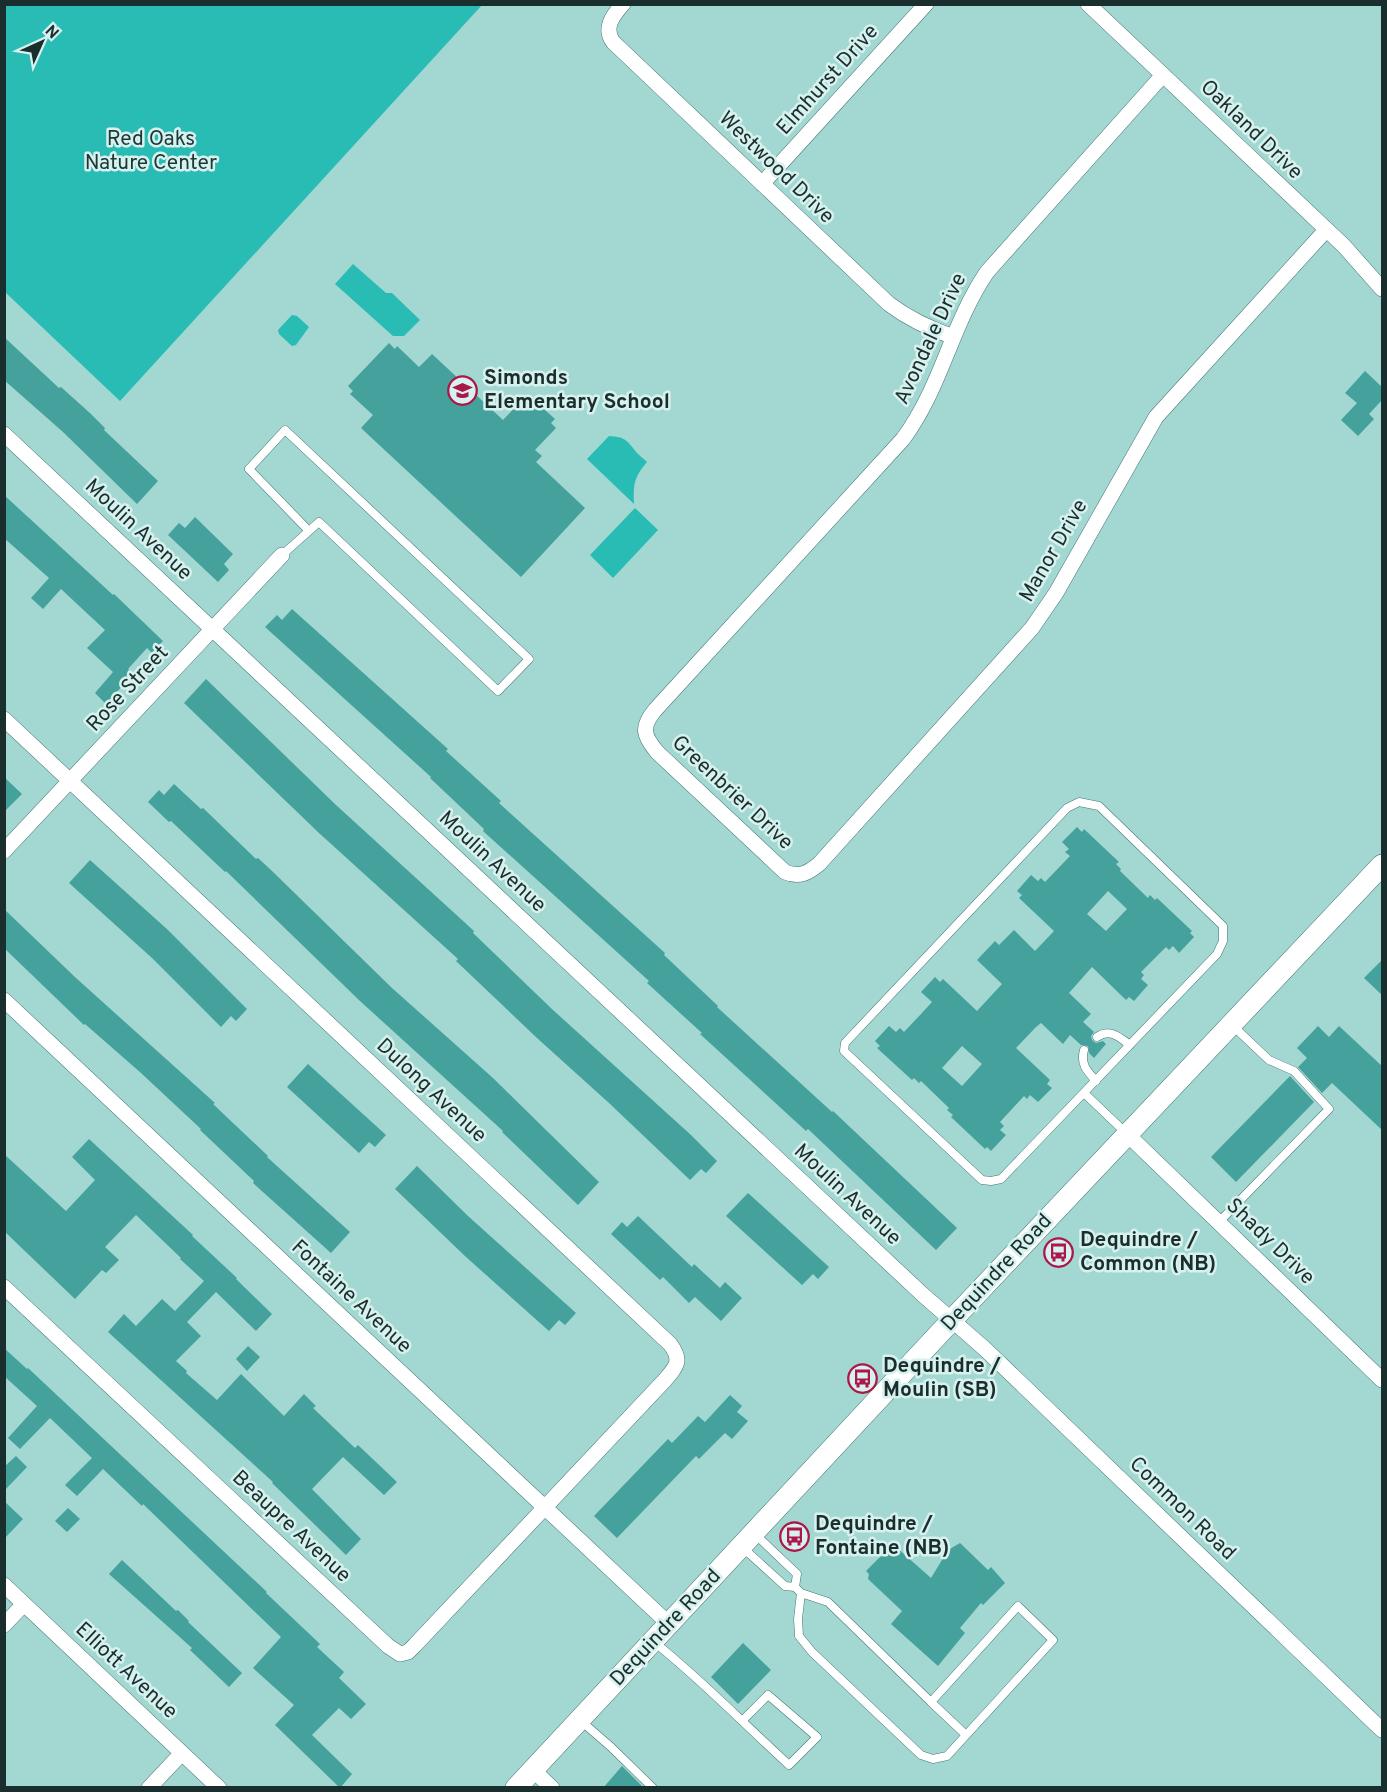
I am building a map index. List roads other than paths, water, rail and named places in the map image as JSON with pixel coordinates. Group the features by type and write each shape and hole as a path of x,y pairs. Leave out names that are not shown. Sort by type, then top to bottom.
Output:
{"main road":[{"name":"Dequindre Road","path":"516,1788 951,1321 1383,865"}],"street":[{"name":"Westwood Drive","path":"622,4 608,26 608,36 613,42 889,304 922,325 954,337"},
{"name":"Elmhurst Drive","path":"762,184 926,4"},
{"name":"Oakland Drive","path":"1088,4 1363,265 1383,289"},
{"name":"Avondale Drive","path":"645,730 646,723 656,710 903,439 929,398 974,291 994,263 1163,75"},
{"name":"Manor Drive","path":"799,876 819,864 1021,642 1056,593 1156,417 1326,230"},
{"name":"Moulin Avenue","path":"4,434 951,1321"},
{"name":"Rose Street","path":"4,851 282,555"},
{"name":"Dulong Avenue","path":"4,720 676,1352 678,1359 676,1365 664,1381 544,1507"},
{"name":"Greenbrier Drive","path":"645,730 650,744 657,752 785,872 799,876"},
{"name":"Fontaine Avenue","path":"4,1000 669,1624"},
{"name":"Shady Drive","path":"1127,1134 1383,1380"},
{"name":"Beaupre Avenue","path":"4,1287 388,1646 400,1654 408,1652 415,1645 544,1507"},
{"name":"Common Road","path":"951,1321 985,1349 1383,1730"},
{"name":"Elliott Avenue","path":"4,1585 219,1788"},
{"path":"4,1625 24,1604"},
{"path":"149,1788 182,1753"},
{"path":"533,1770 552,1788"}],"lane":[{"path":"282,555 309,531 319,522 498,691 529,659 285,430 249,469 309,531"},
{"path":"1079,802 1100,806 1223,926 1223,941 1217,954 1130,1045 1001,1179 991,1181 982,1180 844,1051 845,1043 1067,808 1079,802"},
{"path":"1219,1222 1329,1109 1294,1071 1269,1060 1231,1025"},
{"path":"1097,1037 1109,1032 1119,1036 1130,1045"},
{"path":"1084,1050 1082,1057 1084,1066 1096,1081"},
{"path":"1084,1093 1127,1134"},
{"path":"748,1540 785,1586 828,1602 966,1734"},
{"path":"748,1540 797,1574 799,1636 812,1652 921,1755 933,1759 947,1756 1053,1640 1018,1606 932,1701"},
{"path":"653,1641 686,1668 789,1766 817,1737 768,1695 742,1721"},
{"path":"580,1720 653,1788"}],"place":[{"name":"Simonds Elementary School","path":"463,390"},
{"name":"Dequindre / Common (NB)","path":"1059,1252"},
{"name":"Dequindre / Moulin (SB)","path":"862,1378"},
{"name":"Dequindre / Fontaine (NB)","path":"794,1536"}],"park label":[{"name":"Red Oaks Nature Center","path":"151,151"}]}
